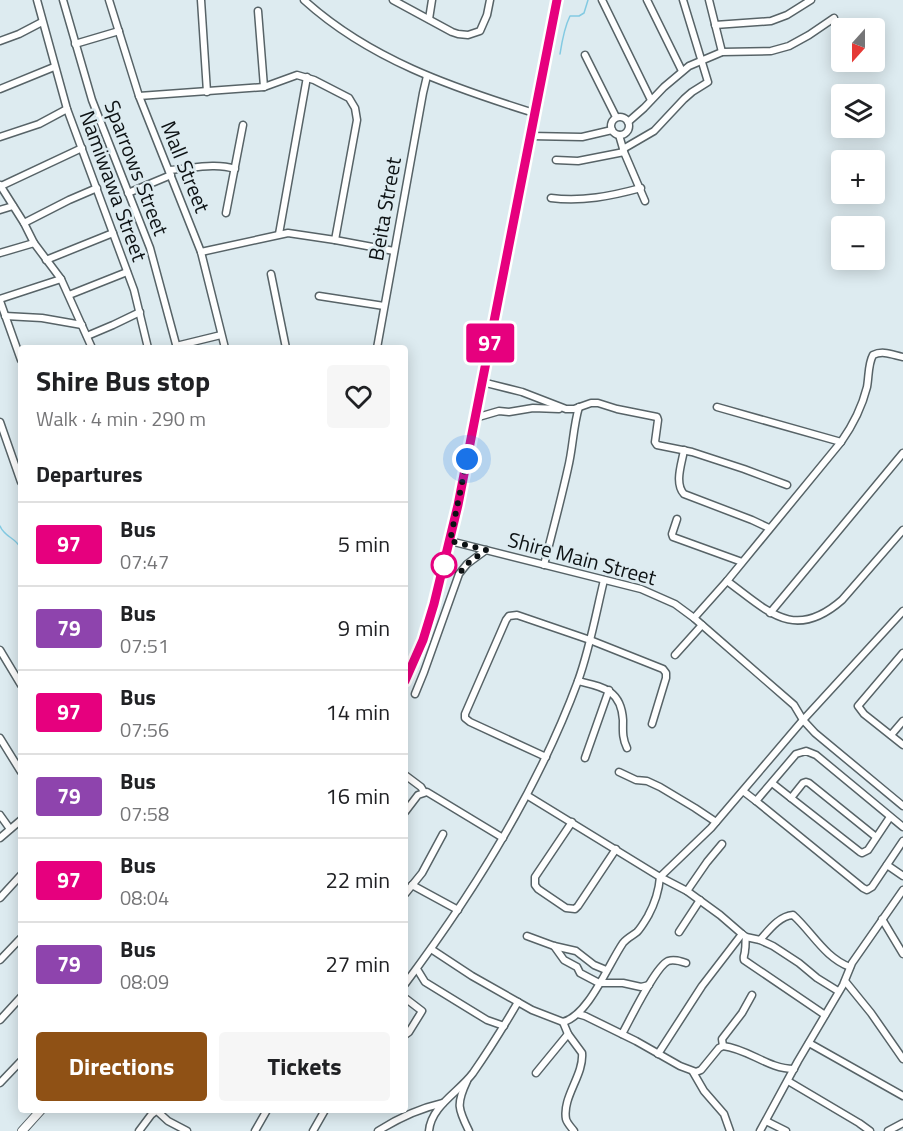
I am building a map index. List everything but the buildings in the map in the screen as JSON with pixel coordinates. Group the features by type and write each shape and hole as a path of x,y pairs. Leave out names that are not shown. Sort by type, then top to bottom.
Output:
{"main road":[{"path":"408,674 422,643 440,585 450,541 557,0"},
{"path":"22,1131 38,1113"}],"street":[{"name":"Namiwawa Street","path":"37,0 67,109 134,290 147,345"},
{"name":"Sparrows Street","path":"63,0 96,110 156,266 176,345"},
{"name":"Mall Street","path":"110,0 139,96 201,252 224,345"},
{"path":"201,0 207,92"},
{"path":"304,0 356,40 391,60 427,76 534,113"},
{"path":"393,0 459,34 468,35 477,33 483,27 490,0"},
{"path":"429,19 432,0"},
{"path":"602,0 651,100"},
{"path":"647,0 682,71"},
{"path":"556,160 578,161 623,151 654,131 684,99 708,82 683,0"},
{"path":"708,0 722,52"},
{"path":"715,25 771,21 788,15 811,0"},
{"path":"258,10 264,87"},
{"path":"619,135 627,131 628,122 682,71 702,60 722,52 771,51 789,46 831,20"},
{"path":"0,41 42,22"},
{"path":"75,44 119,31"},
{"path":"585,55 616,117"},
{"path":"0,89 54,67"},
{"path":"139,96 264,87 294,75 306,76 346,96 354,104 357,114 334,240"},
{"path":"279,234 306,76"},
{"name":"Beita Street","path":"377,345 427,76"},
{"path":"0,137 39,124 67,109"},
{"path":"616,117 622,117 628,122"},
{"path":"616,117 611,123 612,130 619,135 623,151 645,201"},
{"path":"226,213 243,125"},
{"path":"530,136 582,137 612,130"},
{"path":"82,148 0,186 34,243 61,279 91,345"},
{"path":"128,193 170,172 217,166 235,169"},
{"path":"24,223 97,188"},
{"path":"551,198 571,200 597,198 641,188"},
{"path":"0,210 13,206"},
{"path":"46,260 113,233"},
{"path":"201,252 288,233 394,251"},
{"path":"0,253 34,243"},
{"path":"69,295 127,272"},
{"path":"271,274 285,345"},
{"path":"18,350 0,300 61,279"},
{"path":"319,296 384,306"},
{"path":"87,336 140,312"},
{"path":"5,316 42,318 82,326"},
{"path":"184,345 221,335"},
{"path":"694,618 841,442 857,416 864,397 873,354 879,352 903,357"},
{"path":"482,382 522,392 566,409"},
{"path":"475,418 495,411 509,412 533,408 574,409 598,403 657,417 656,445 684,450 787,485"},
{"path":"544,565 568,469 579,407"},
{"path":"717,407 841,442"},
{"path":"0,422 18,473"},
{"path":"684,450 679,483 684,494 769,528"},
{"path":"770,613 903,453"},
{"path":"676,519 673,537 742,562"},
{"path":"727,580 770,613 796,621 805,620 823,614 842,600 903,530"},
{"name":"Shire Main Street","path":"450,541 641,589 675,604 794,705 803,720 815,733 903,806"},
{"path":"415,694 459,574 467,564 486,550"},
{"path":"408,980 458,910 528,796 578,681 604,580"},
{"path":"431,949 472,976 541,1014 563,1022 578,1014 625,941 639,929 649,915 660,886 660,877 696,844 803,720 903,611"},
{"path":"546,757 465,718 509,616 517,615 590,640 663,669 666,678 652,724"},
{"path":"675,655 702,625"},
{"path":"427,626 440,630"},
{"path":"422,643 433,648"},
{"path":"0,650 18,678"},
{"path":"903,653 858,706 864,714 903,745"},
{"path":"578,681 609,690 617,699 621,707 623,739 627,748"},
{"path":"585,758 609,690"},
{"path":"891,735 903,721"},
{"path":"0,738 18,767"},
{"path":"756,801 796,754 806,752 816,755 903,827"},
{"path":"619,772 636,780 647,781 716,822"},
{"path":"408,777 424,792 503,838"},
{"path":"771,783 862,853 868,850 890,817"},
{"path":"791,798 803,783 809,783 876,837"},
{"path":"743,791 867,890 872,887 903,841"},
{"path":"408,808 415,798 424,792"},
{"path":"528,796 660,877 687,891 744,935 782,951 838,991"},
{"path":"0,815 10,829"},
{"path":"0,838 18,822"},
{"path":"572,822 534,881 538,889 566,908 575,909 578,906 616,849"},
{"path":"408,890 422,873 443,834"},
{"path":"687,891 722,844"},
{"path":"887,865 903,876"},
{"path":"0,898 18,878"},
{"path":"412,885 458,910"},
{"path":"760,1131 845,981 850,967 903,890"},
{"path":"679,932 700,900"},
{"path":"760,940 782,918 793,915 826,951 850,967"},
{"path":"882,919 903,954"},
{"path":"744,935 746,951 743,956 744,960 825,1015"},
{"path":"658,1054 702,986 744,935"},
{"path":"527,936 578,952 594,965 606,970"},
{"path":"0,960 18,941"},
{"path":"554,946 564,960 577,967 580,973 599,983 626,983 641,987 649,985"},
{"path":"622,1034 663,964 672,960 686,963"},
{"path":"417,969 425,982 487,1020 504,1026"},
{"path":"845,981 871,1012 903,1059"},
{"path":"723,1046 722,1039 742,1013 752,995"},
{"path":"0,1020 18,1000"},
{"path":"408,1000 422,1011 408,1033"},
{"path":"429,1131 432,1118 470,1076 518,1002"},
{"path":"578,1014 622,1034 693,1072 704,1091 724,1114 730,1131"},
{"path":"563,1022 583,1058 567,1108 566,1119 571,1129"},
{"path":"536,1072 568,1034"},
{"path":"809,1043 903,1096"},
{"path":"693,1072 701,1070 723,1046 748,1053 772,1066 794,1069"},
{"path":"0,1083 18,1063"},
{"path":"469,1131 458,1107 470,1076"},
{"path":"789,1081 870,1131"},
{"path":"378,1131 422,1109 444,1103"},
{"path":"139,1131 152,1113"},
{"path":"159,1113 168,1121 187,1131"},
{"path":"255,1131 265,1113"},
{"path":"316,1130 324,1113"},
{"path":"766,1121 786,1131"},
{"path":"888,1131 903,1123"}],"waterway":[{"path":"560,54 570,16 579,16 584,13 588,0"},
{"path":"0,526 18,545"}],"bus line":[{"name":"97","path":"408,674 423,640 440,585 458,505 557,0"}],"route":[{"path":"444,565 459,574 467,564 486,550 450,541 467,459"}]}
